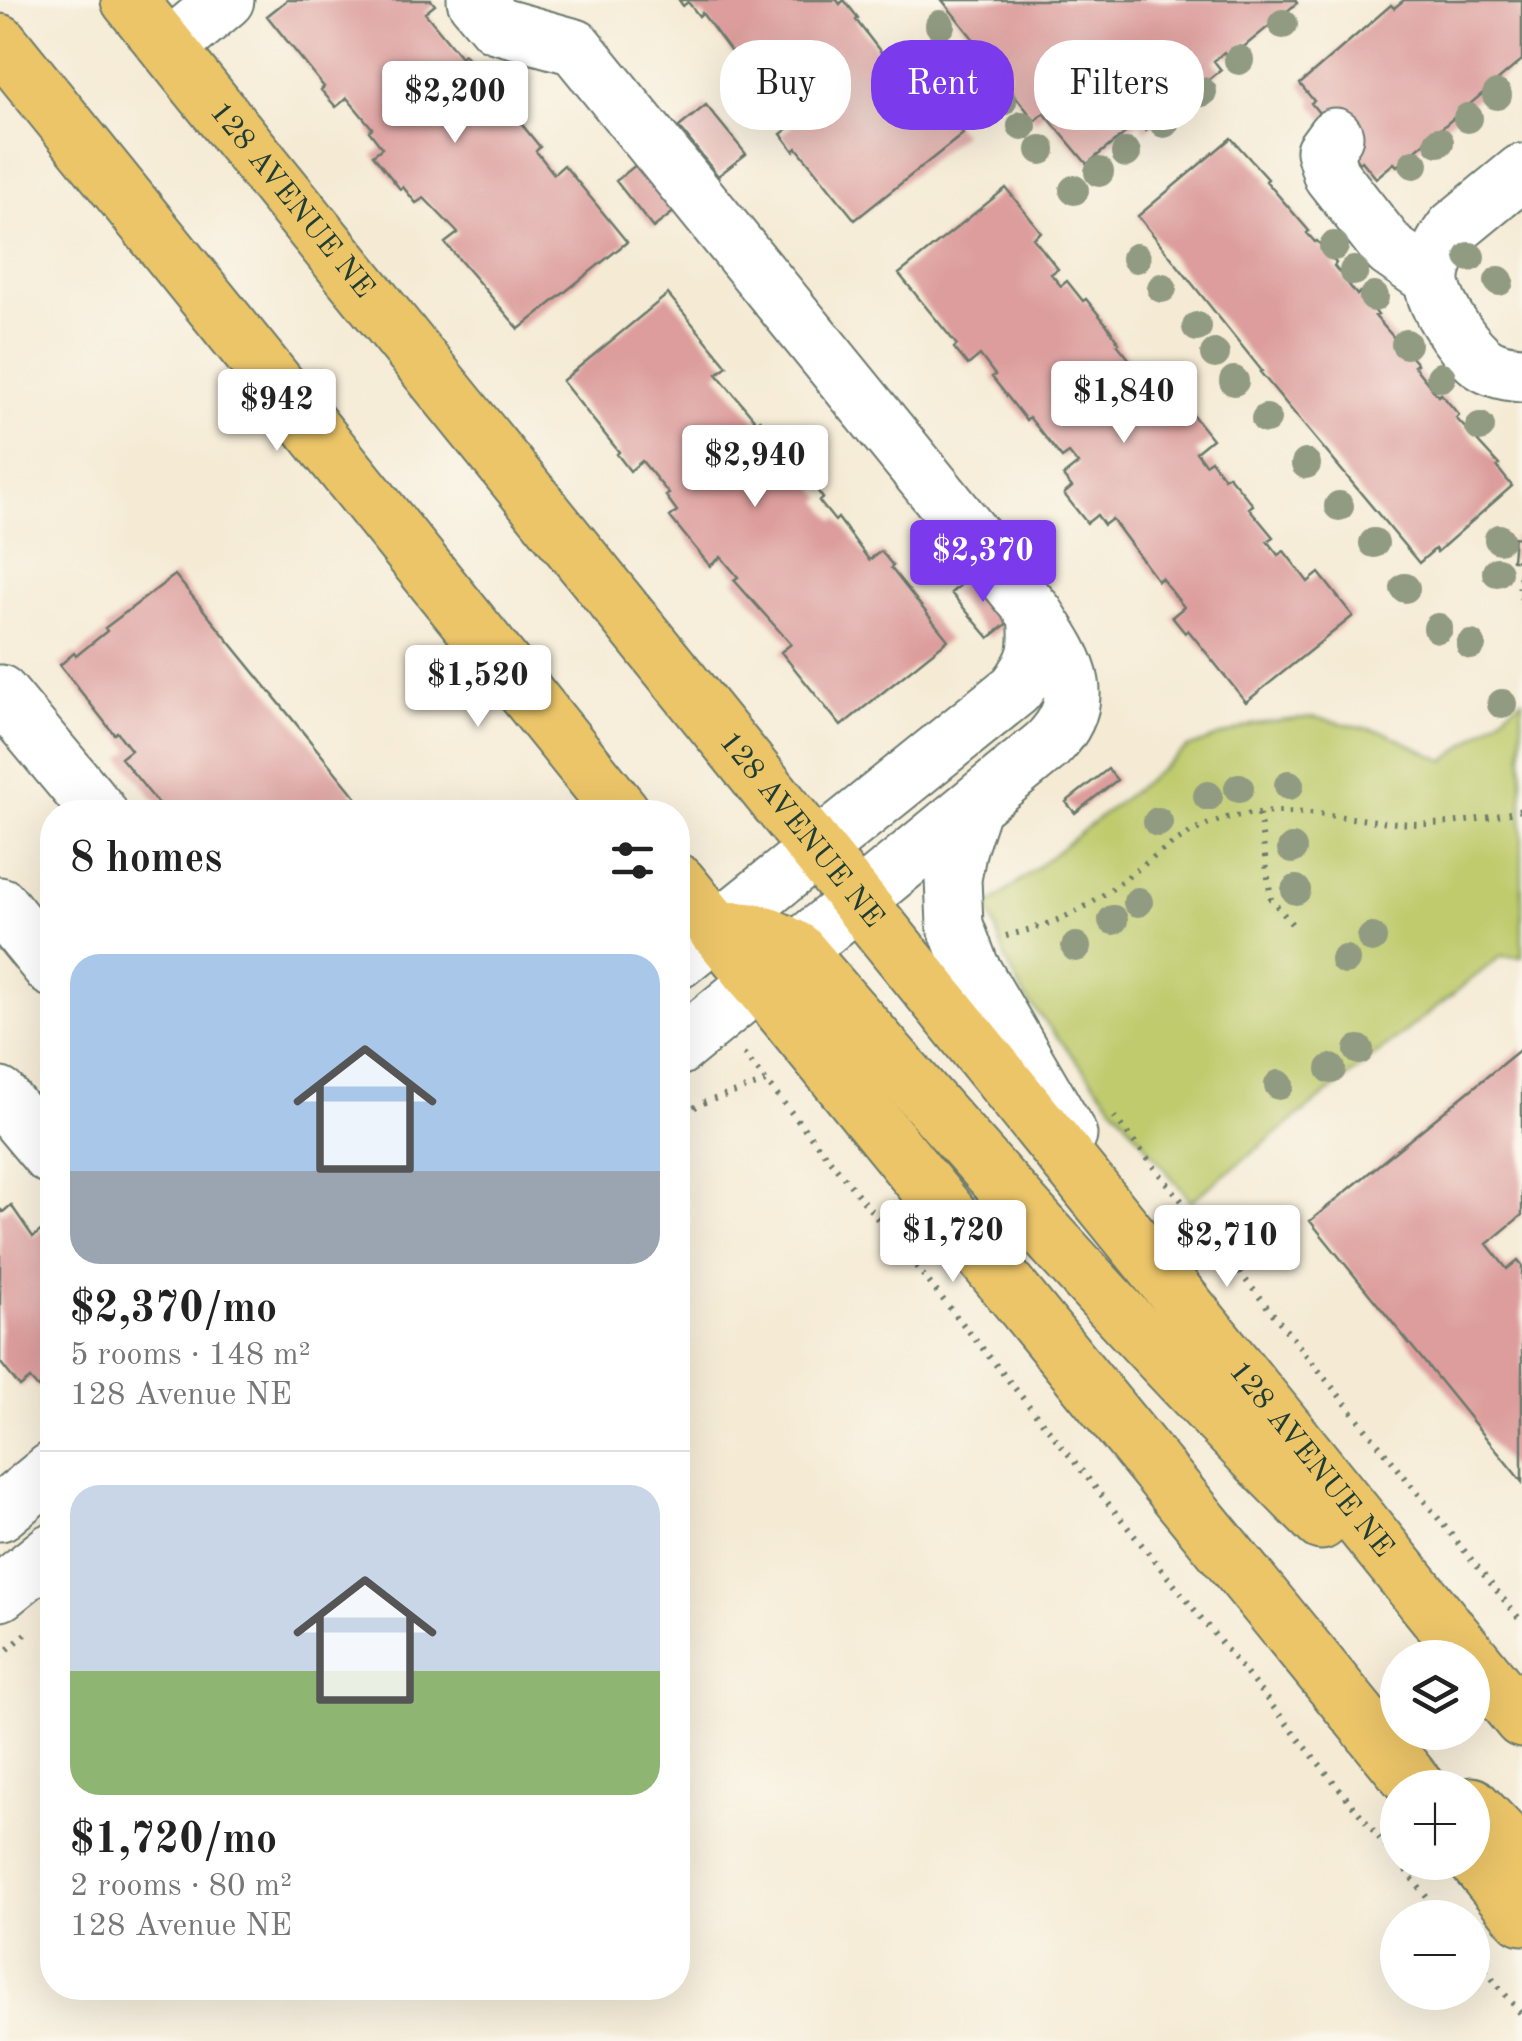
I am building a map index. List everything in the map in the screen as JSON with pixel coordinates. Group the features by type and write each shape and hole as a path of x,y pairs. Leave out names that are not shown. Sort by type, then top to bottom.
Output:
{"main road":[{"name":"128 AVENUE NE","path":"129,0 1457,1640"},
{"path":"0,42 612,800"},
{"path":"452,603 569,800"},
{"path":"697,945 778,966 999,1179 1235,1436 1440,1640"},
{"path":"778,966 1294,1635 1403,1770"},
{"path":"1294,1635 1380,1715"},
{"name":"128 AVENUE NE","path":"1490,1680 1522,1720"},
{"path":"1490,1689 1522,1720"},
{"path":"1417,1750 1437,1770"},
{"path":"1490,1823 1522,1857"},
{"path":"1490,1878 1522,1917"}],"street":[{"path":"168,48 226,0"},
{"path":"476,0 496,25 575,47 1036,614 1069,671 1074,691 1063,729 1047,745 690,1038"},
{"path":"1316,160 1390,250 1432,280"},
{"path":"1522,172 1454,228 1440,252 1432,280 1442,313 1480,360 1505,373 1522,374"},
{"path":"697,945 1016,689 1030,670 1038,648 1036,614"},
{"path":"0,693 88,800"},
{"path":"973,806 953,879 955,925 970,967 1126,1233"},
{"path":"0,905 40,954"},
{"path":"0,1096 40,1144"},
{"path":"0,1513 40,1480"}],"path":[{"path":"1522,555 1522,598"},
{"path":"990,940 1051,924 1090,904 1184,835 1239,815 1306,810 1423,824 1522,810"},
{"path":"1259,814 1271,899 1296,929"},
{"path":"746,1056 1380,1840"},
{"path":"690,1111 699,1104 766,1082"},
{"path":"1108,1110 1522,1622"},
{"path":"1412,1880 1429,1900"},
{"path":"1490,1976 1522,2015"}],"green space":[{"path":"1522,699 1522,957 1501,956 1191,1201 1024,996 1006,960 988,906 1187,748 1254,724 1313,717 1384,732 1445,761"}],"building":[{"path":"287,0 431,0 435,5 425,13 461,57 464,54 477,70 480,67 488,76 499,67 523,98 514,105 523,117 519,121 540,147 536,151 554,174 564,165 627,242 519,329 445,243 458,233 424,198 416,203 403,187 400,189 373,155 382,148 369,131 372,128 347,98 336,107 267,16"},
{"path":"679,0 837,0 840,4 844,0 871,40 871,130 960,130 963,134 855,220 781,134 786,130 851,130 851,40 722,40 702,13 699,16 688,2 683,6"},
{"path":"942,0 1297,3 1229,59 1224,52 1214,61 1221,70 1204,84 1204,40 1034,40 1034,120 1014,94 1014,40 974,40"},
{"path":"1404,0 1522,0 1522,60 1397,166 1394,163 1376,178 1362,161 1359,163 1300,84 1391,5 1394,8"},
{"path":"706,105 720,122 720,130 726,130 746,154 718,176 679,127"},
{"path":"1058,130 1129,130 1087,164"},
{"path":"1231,138 1336,263 1334,266 1357,295 1360,292 1378,315 1375,316 1417,364 1414,366 1459,415 1456,418 1499,465 1512,486 1437,552 1435,549 1419,563 1260,372 1138,216"},
{"path":"642,160 680,207 653,228 616,181"},
{"path":"1006,188 1041,232 1033,238 1058,269 1051,274 1061,286 1067,281 1083,301 1086,299 1151,386 1145,390 1155,402 1172,389 1212,439 1196,452 1205,464 1211,460 1224,478 1228,475 1253,505 1249,508 1273,537 1267,541 1278,555 1284,551 1308,582 1319,573 1353,616 1246,702 1188,630 1185,633 1172,617 1184,607 1161,578 1158,581 1112,519 1104,525 1097,515 1087,523 1064,494 1072,487 1063,476 1078,464 1069,453 1062,458 1029,417 1026,420 980,355 968,365 954,348 957,345 899,274"},
{"path":"668,294 727,366 717,374 757,422 760,420 771,433 775,429 785,442 795,433 818,462 808,470 817,480 812,484 823,498 819,501 835,521 838,518 869,560 881,551 948,640 841,726 781,652 791,644 734,580 738,577 721,557 710,566 670,517 677,511 666,496 669,494 642,461 630,471 562,381"},
{"path":"1514,537 1522,538 1522,561 1512,560"},
{"path":"977,571 1015,617 989,638 951,593"},
{"path":"175,575 358,800 155,800 121,758 131,750 60,665 107,631 105,628"},
{"path":"1108,769 1117,780 1075,813 1066,802"},
{"path":"1522,1048 1522,1215 1487,1244 1507,1269 1518,1260 1522,1265 1522,1482 1310,1221"},
{"path":"11,1205 33,1237 40,1231 38,1388 30,1379 20,1387 0,1362 0,1209 3,1212"}]}
